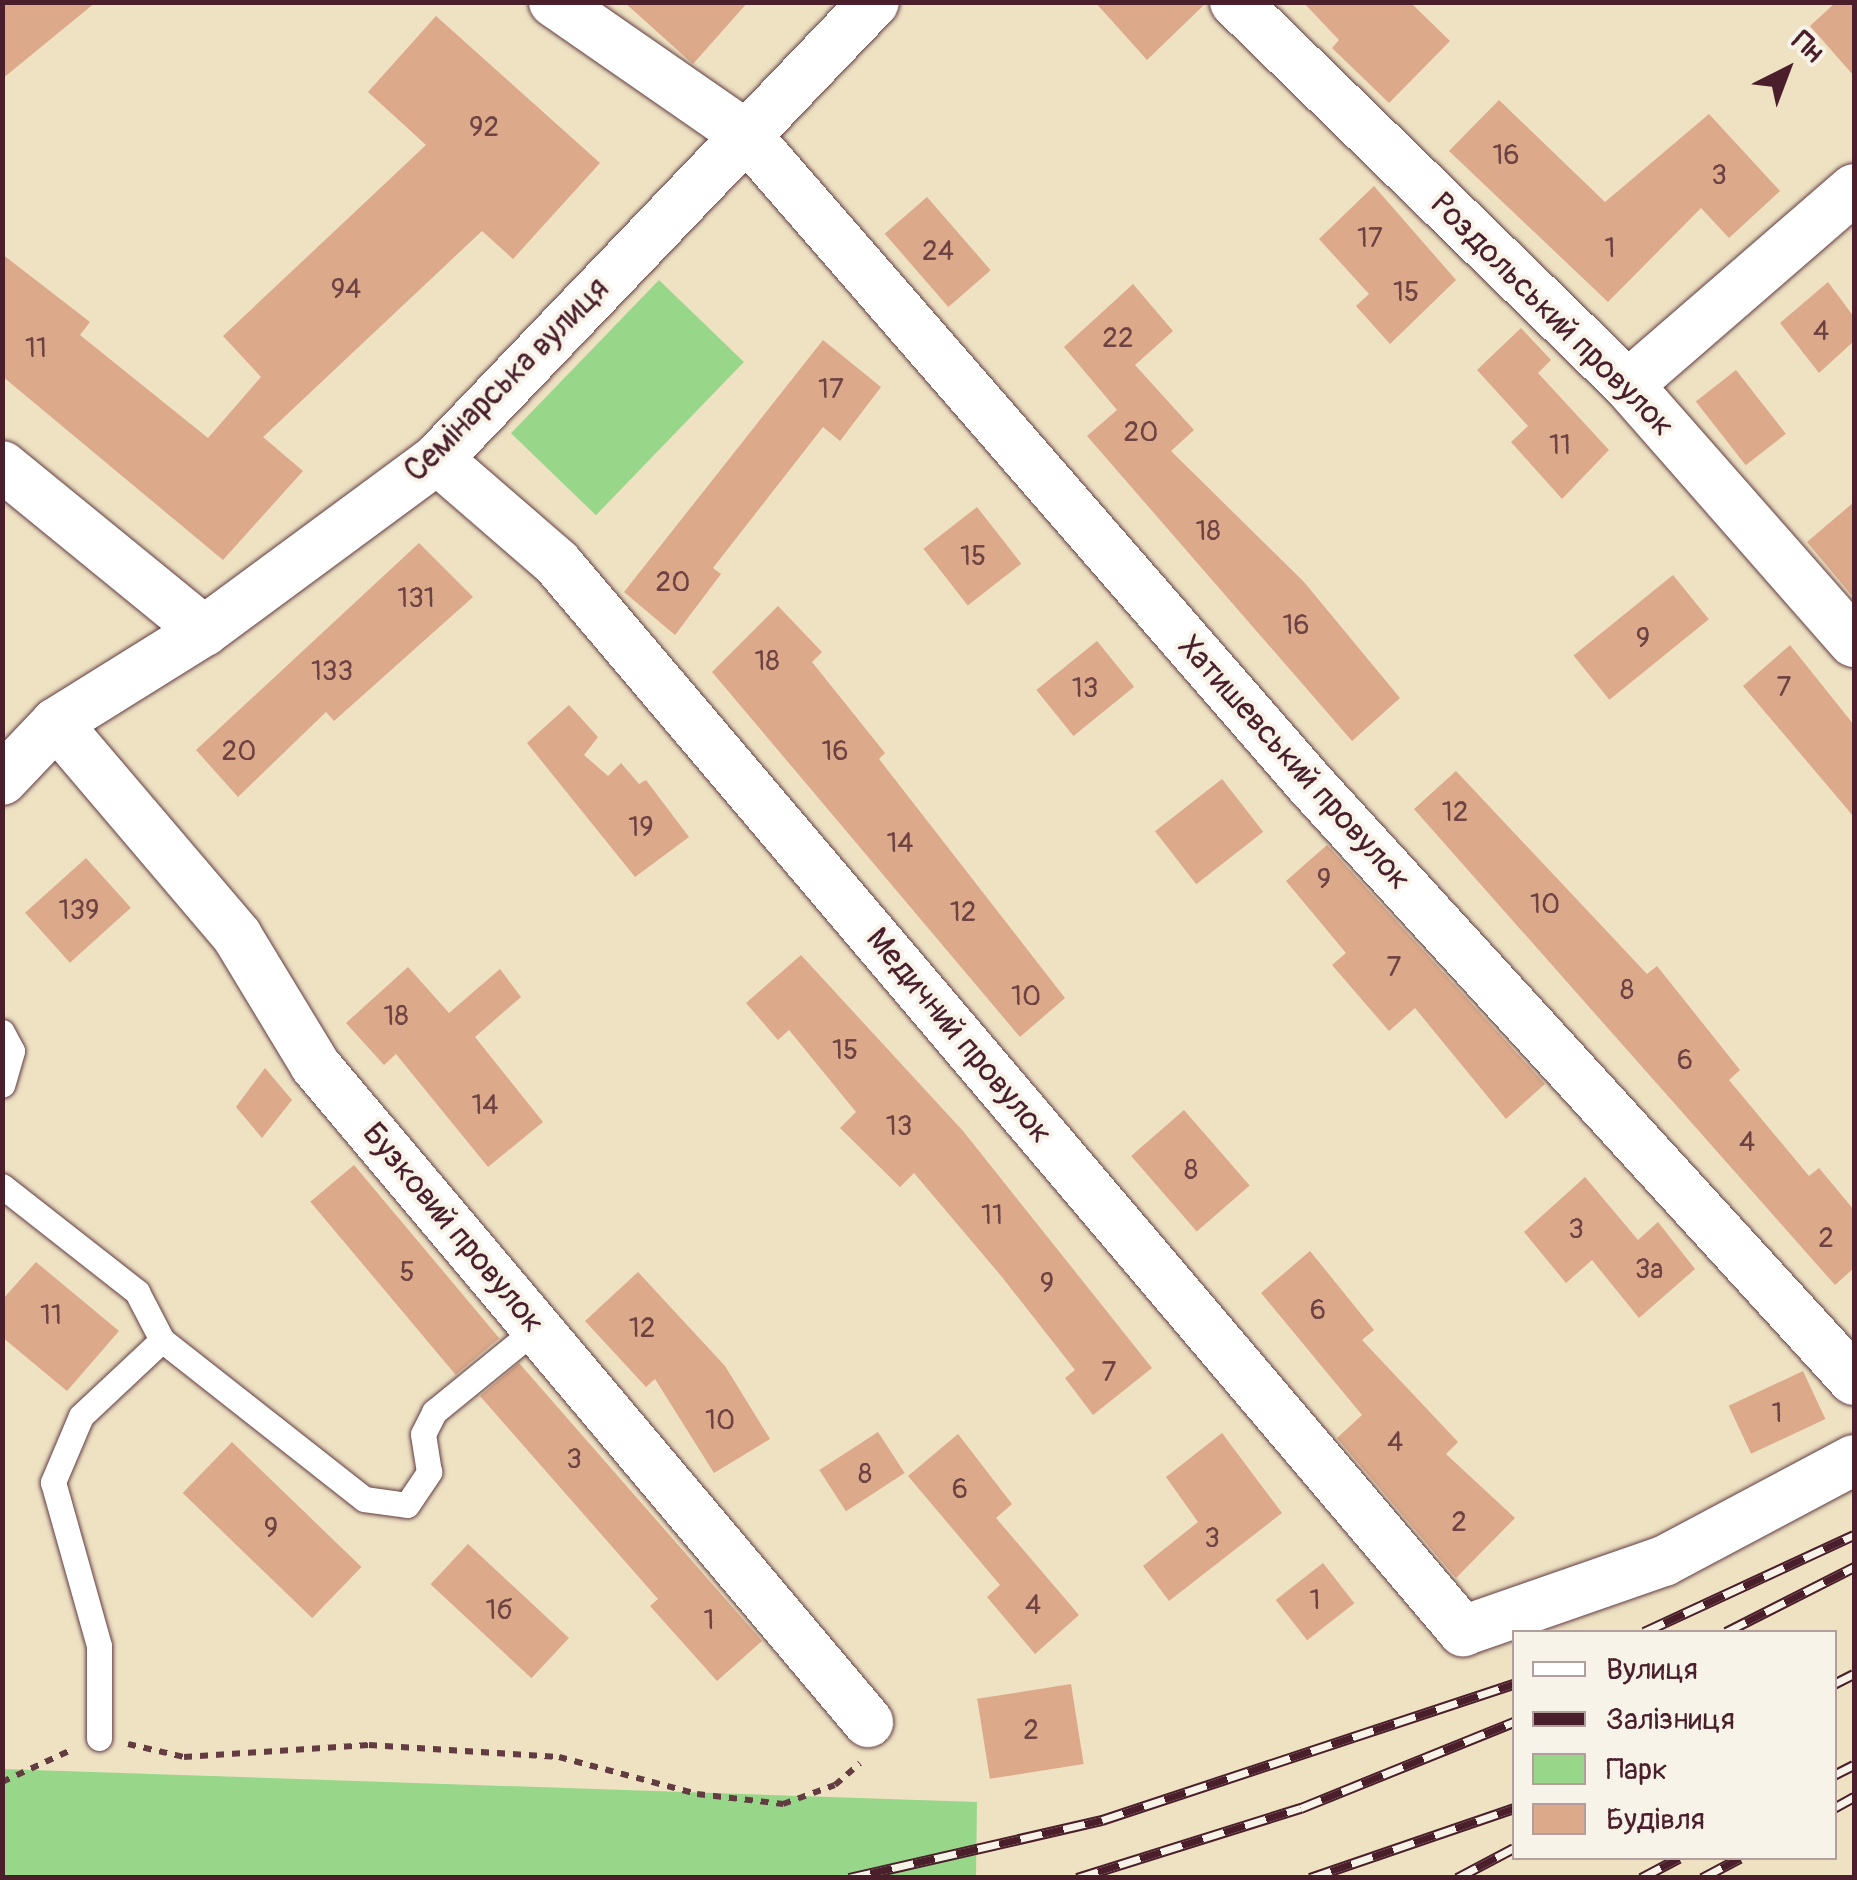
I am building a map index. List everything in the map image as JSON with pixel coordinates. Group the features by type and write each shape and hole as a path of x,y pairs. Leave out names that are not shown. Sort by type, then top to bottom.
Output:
{"street":[{"name":"Хатишевський провулок","path":"554,2 746,135 1312,786 1854,1380"},
{"name":"Семінарська вулиця","path":"2,780 56,723 204,631 436,460 874,2"},
{"name":"Роздольський провулок","path":"1235,2 1628,385 1854,642"},
{"path":"1628,385 1854,189"},
{"name":"Медичний провулок","path":"436,460 557,564 1464,1631 1664,1561 1854,1460"},
{"path":"2,466 204,631"},
{"name":"Бузковий провулок","path":"56,723 237,936 315,1065 868,1722"}],"lane":[{"path":"2,1032 12,1051 2,1085"},
{"path":"2,1186 137,1292 162,1340 364,1499 407,1505 430,1472 424,1434 434,1412 537,1328"},
{"path":"100,1738 99,1646 54,1482 81,1416 162,1340"}],"path":[{"path":"2,1782 100,1738 184,1757 369,1745 558,1757 697,1794 783,1804 858,1768 868,1722"}],"green space":[{"path":"659,280 744,362 596,515 511,433"},
{"path":"3,1769 977,1802 976,1877 3,1877"}],"building":[{"path":"2,2 96,2 2,79"},
{"path":"624,2 748,2 693,64"},
{"path":"1095,2 1207,2 1147,60"},
{"path":"1303,2 1410,2 1450,41 1389,103 1332,48 1339,40"},
{"path":"1836,2 1854,2 1854,76 1810,26"},
{"path":"436,16 600,163 513,259 482,231 263,437 303,471 223,560 2,376 2,254 90,322 80,335 208,438 261,377 223,336 426,145 368,92"},
{"path":"1499,100 1605,202 1709,114 1780,191 1729,238 1701,208 1608,302 1449,151"},
{"path":"1374,186 1456,280 1390,344 1356,306 1369,294 1319,239"},
{"path":"927,197 991,270 948,307 885,234"},
{"path":"1828,282 1854,317 1854,341 1819,373 1780,323"},
{"path":"1133,284 1173,331 1135,365 1194,430 1171,451 1304,582 1400,698 1352,741 1087,436 1117,410 1064,347"},
{"path":"1521,328 1551,360 1538,373 1609,450 1562,499 1511,442 1528,426 1477,370"},
{"path":"823,340 881,387 840,441 823,427 713,568 721,574 675,635 624,592"},
{"path":"1736,370 1786,434 1746,465 1696,401"},
{"path":"1854,502 1854,598 1807,542"},
{"path":"977,507 1021,564 968,606 923,549"},
{"path":"419,543 473,597 334,721 326,712 238,797 196,750"},
{"path":"1673,575 1709,619 1609,700 1574,656"},
{"path":"778,606 822,652 812,662 885,753 879,759 1065,998 1020,1037 712,672"},
{"path":"1097,641 1134,687 1074,736 1036,690"},
{"path":"1790,645 1854,725 1854,817 1743,686"},
{"path":"569,705 598,737 584,755 608,776 621,763 639,784 646,780 689,837 635,877 527,743"},
{"path":"1456,771 1647,974 1657,966 1740,1070 1729,1080 1809,1176 1819,1168 1854,1210 1854,1268 1835,1285 1414,809"},
{"path":"1222,779 1263,832 1196,884 1155,831"},
{"path":"1327,845 1545,1084 1506,1119 1415,1008 1389,1031 1332,965 1346,953 1286,881"},
{"path":"86,858 131,908 70,963 25,913"},
{"path":"801,955 963,1131 1152,1368 1093,1415 1065,1378 1075,1370 1002,1277 914,1173 900,1187 840,1128 856,1112 789,1030 778,1040 746,1003"},
{"path":"408,967 449,1013 500,969 521,997 475,1037 543,1122 488,1167 396,1054 384,1065 346,1023"},
{"path":"265,1068 292,1100 262,1138 236,1107"},
{"path":"1184,1110 1250,1185 1197,1231 1131,1156"},
{"path":"354,1165 499,1338 456,1375 310,1202"},
{"path":"1585,1177 1638,1240 1658,1222 1695,1269 1639,1318 1592,1260 1566,1283 1524,1232"},
{"path":"1310,1251 1374,1330 1362,1340 1458,1442 1446,1454 1515,1518 1456,1578 1337,1438 1362,1415 1261,1293"},
{"path":"36,1262 119,1331 67,1391 2,1337 2,1300"},
{"path":"638,1272 725,1366 770,1439 714,1473 655,1379 646,1387 585,1321"},
{"path":"519,1363 762,1641 717,1681 650,1606 658,1599 480,1396"},
{"path":"1803,1371 1825,1419 1751,1454 1729,1406"},
{"path":"878,1432 905,1473 846,1511 819,1470"},
{"path":"1222,1433 1282,1513 1169,1601 1143,1566 1198,1522 1166,1477"},
{"path":"958,1434 1012,1504 996,1518 1079,1615 1035,1654 987,1597 1000,1585 908,1476"},
{"path":"232,1442 361,1567 312,1618 183,1493"},
{"path":"468,1544 569,1638 531,1678 430,1584"},
{"path":"1323,1563 1354,1603 1307,1640 1276,1600"},
{"path":"1071,1684 1084,1764 990,1779 977,1699"}],"railway":[{"path":"1648,1630 1854,1535"},
{"path":"1730,1630 1854,1567"},
{"path":"1837,1682 1854,1674"},
{"path":"849,1878 1102,1820 1512,1685"},
{"path":"1077,1878 1301,1808 1512,1723"},
{"path":"1837,1774 1854,1765"},
{"path":"1837,1806 1854,1797"},
{"path":"1310,1878 1512,1809"},
{"path":"1457,1878 1512,1849"},
{"path":"1641,1878 1675,1860"},
{"path":"1702,1878 1736,1860"}]}
